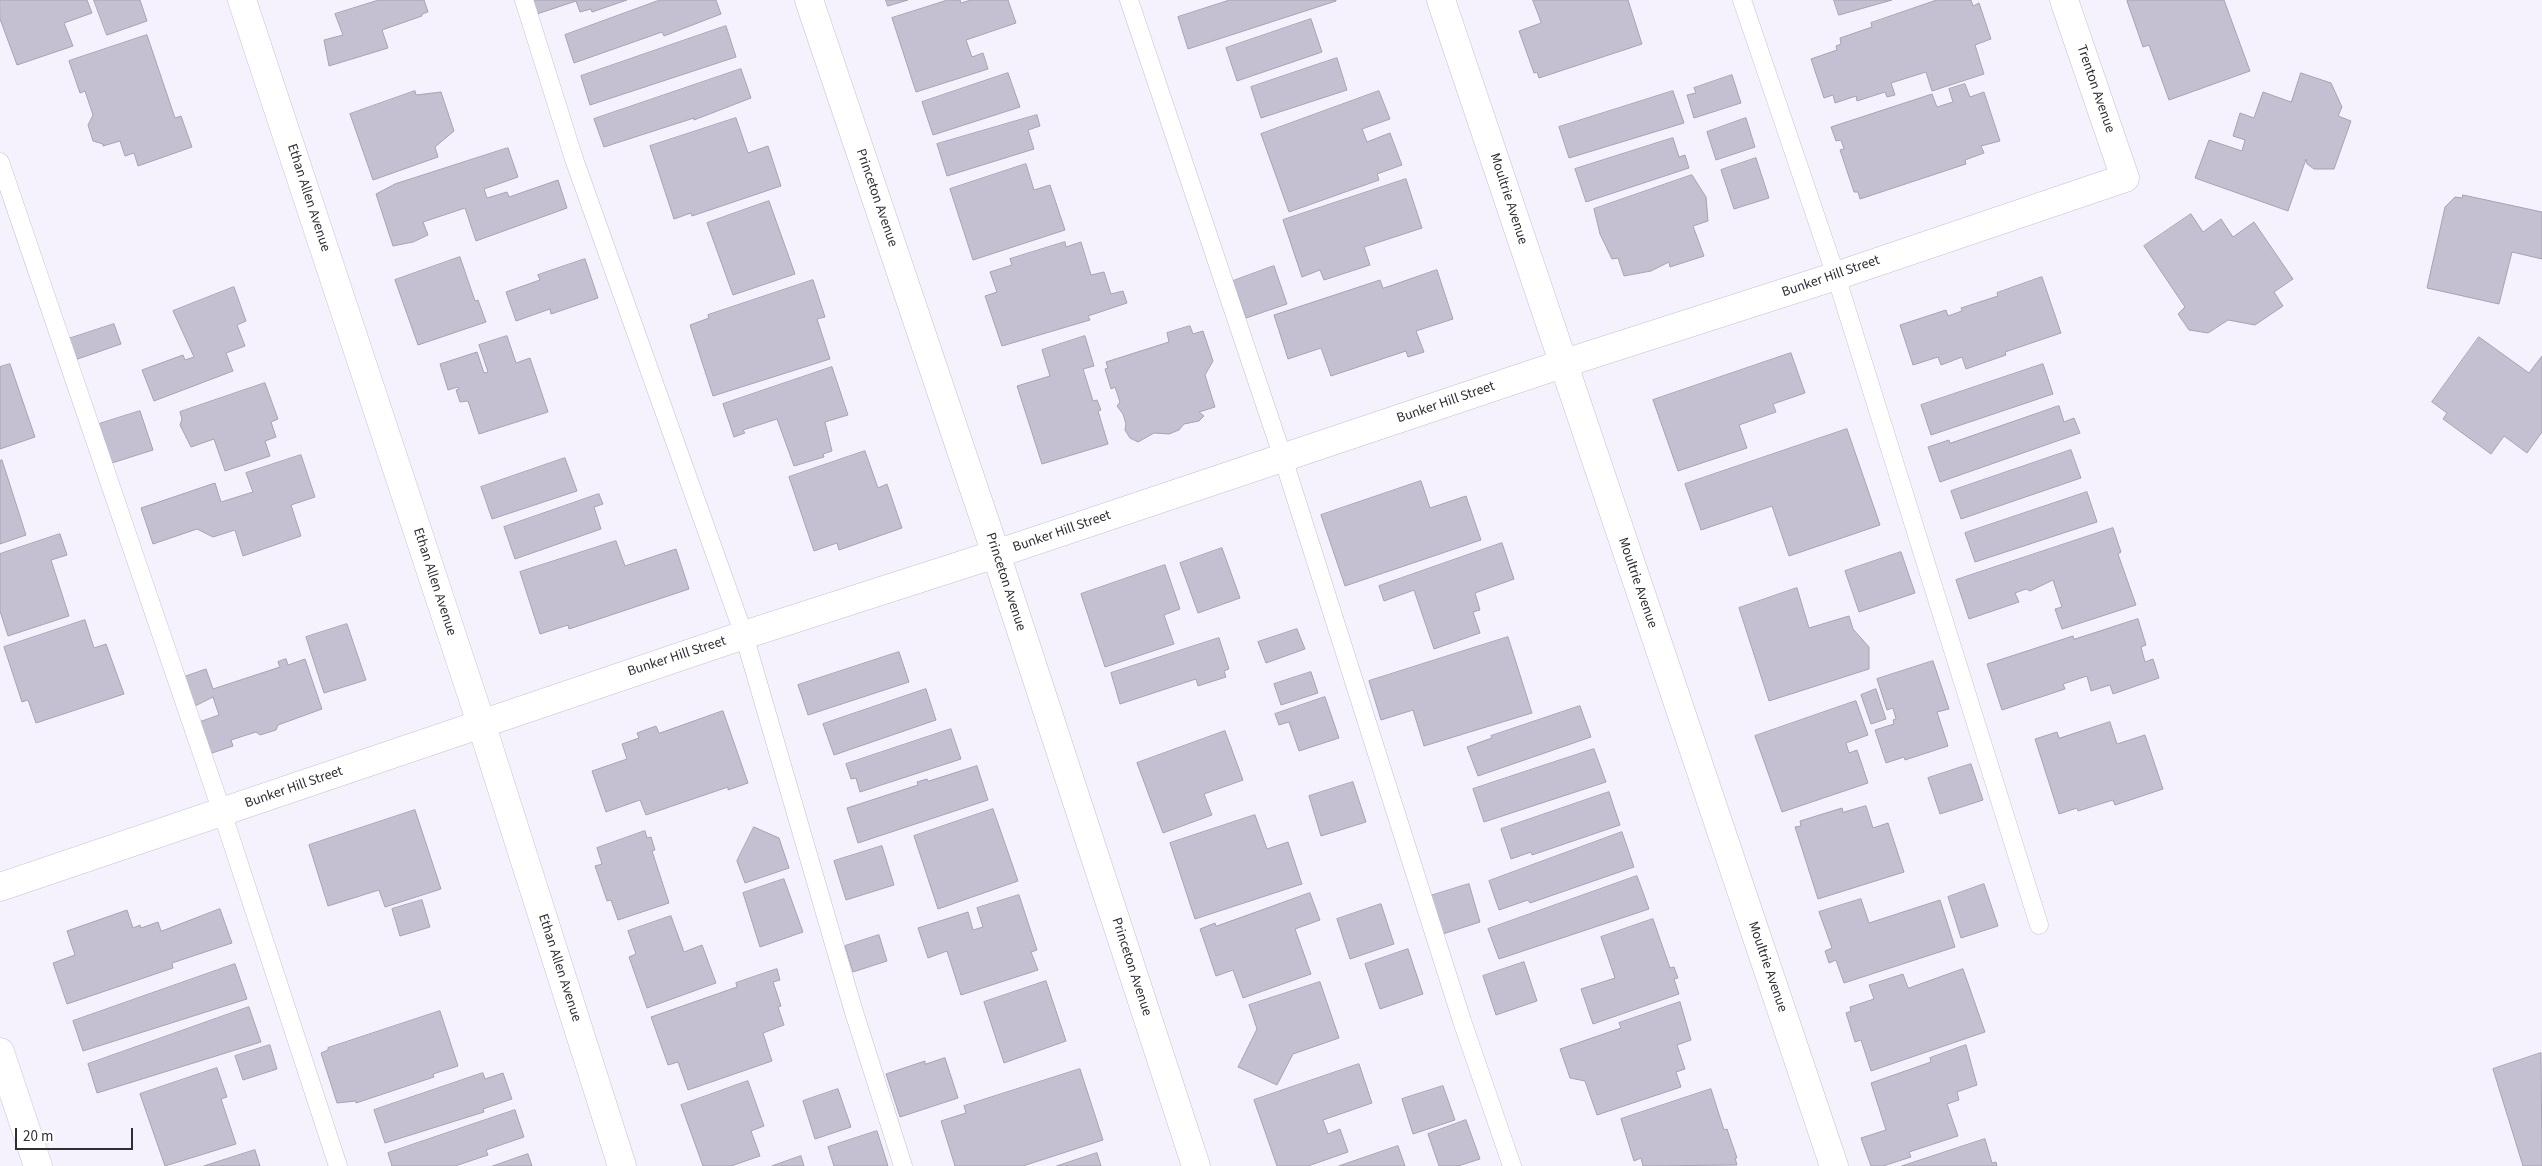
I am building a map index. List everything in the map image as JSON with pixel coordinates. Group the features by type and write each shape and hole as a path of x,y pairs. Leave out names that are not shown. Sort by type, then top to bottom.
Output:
{"street":[{"name":"Ethan Allen Avenue","path":"242,0 480,723 622,1166"},
{"name":"Princeton Avenue","path":"809,0 996,554 1196,1166"},
{"name":"Moultrie Avenue","path":"1441,0 1562,364 1834,1166"},
{"name":"Trenton Avenue","path":"2064,0 2125,178"},
{"name":"Bunker Hill Street","path":"0,887 480,723 996,554 1562,364 1836,276 2125,178"},
{"path":"0,1052 38,1166"}],"lane":[{"path":"524,0 574,159 744,635 853,1009 903,1166"},
{"path":"1129,0 1284,458 1462,1021 1512,1166"},
{"path":"1742,0 1836,276 2039,925"},
{"path":"0,162 222,812 338,1166"}],"building":[{"path":"0,0 87,0 92,13 64,23 73,46 17,65 0,19"},
{"path":"94,0 140,0 147,21 107,35"},
{"path":"379,0 424,0 428,12 422,14 422,16 382,30 388,48 329,66 324,40 343,35 335,14"},
{"path":"533,0 627,0 592,12 591,9 580,12 576,1 537,14"},
{"path":"660,0 716,0 721,14 664,36 662,32 574,63 565,35"},
{"path":"886,0 908,0 888,6"},
{"path":"948,0 960,0 961,3 971,0 1008,0 1016,23 966,40 972,57 983,53 988,69 916,92 892,18"},
{"path":"1230,0 1336,1 1188,49 1178,17"},
{"path":"1533,0 1628,0 1642,44 1539,78 1537,72 1534,73 1519,31 1541,23"},
{"path":"1834,0 1892,0 1839,15"},
{"path":"1937,0 1971,0 1973,6 1979,3 1991,39 1975,45 1984,74 1932,91 1926,72 1891,83 1895,95 1887,97 1885,92 1857,101 1856,96 1835,103 1833,95 1824,98 1811,59 1837,50 1836,46 1841,44 1840,38 1872,27 1871,23"},
{"path":"2224,0 2250,71 2169,100 2149,45 2143,47 2127,1"},
{"path":"1311,19 1322,52 1237,81 1226,48"},
{"path":"726,26 736,57 590,105 581,76"},
{"path":"147,35 175,118 181,116 192,147 138,166 134,153 125,156 120,141 103,146 103,144 93,141 88,125 93,115 85,91 80,93 69,61"},
{"path":"1337,58 1347,90 1261,118 1251,87"},
{"path":"741,69 751,98 694,120 694,118 604,147 594,119"},
{"path":"1008,73 1020,107 933,135 922,102"},
{"path":"2301,73 2331,83 2342,107 2338,116 2351,121 2334,169 2314,169 2307,164 2306,159 2288,211 2195,178 2209,140 2242,151 2245,140 2233,136 2240,113 2254,118 2263,92 2291,102"},
{"path":"1732,75 1741,103 1694,118 1687,95 1696,93 1694,88"},
{"path":"1965,84 1970,97 1984,92 2000,141 1981,146 1984,153 1965,160 1966,164 1860,199 1858,192 1854,192 1840,150 1844,149 1841,140 1836,141 1831,127 1932,94 1937,107 1953,102 1949,89"},
{"path":"415,91 416,95 441,92 454,131 435,147 438,157 373,180 350,114"},
{"path":"1379,91 1390,119 1362,129 1367,142 1390,133 1402,165 1377,174 1379,180 1289,212 1261,134"},
{"path":"1673,91 1684,123 1569,158 1559,127"},
{"path":"1037,115 1040,126 1028,130 1034,149 947,176 937,144"},
{"path":"736,118 748,153 768,146 781,186 692,216 691,213 674,219 650,146"},
{"path":"1746,118 1755,147 1716,160 1707,132"},
{"path":"1673,138 1679,157 1685,155 1689,168 1586,202 1575,169"},
{"path":"508,148 518,177 484,189 487,198 507,192 509,197 558,180 567,208 476,241 465,208 423,222 428,235 413,242 393,246 376,194 395,184"},
{"path":"1756,158 1769,198 1734,209 1721,170"},
{"path":"1026,164 1034,190 1050,185 1065,230 973,260 950,189"},
{"path":"1692,175 1706,197 1708,221 1693,226 1704,256 1670,267 1669,262 1651,271 1624,276 1618,258 1612,259 1600,234 1594,209"},
{"path":"1406,179 1422,228 1364,247 1370,265 1324,280 1320,270 1302,277 1283,220"},
{"path":"2463,195 2542,212 2542,259 2512,252 2499,304 2427,288 2445,207 2455,197 2462,198"},
{"path":"769,201 795,274 733,295 707,223"},
{"path":"2191,214 2203,232 2221,219 2233,237 2254,222 2293,279 2274,292 2283,306 2255,325 2228,320 2208,333 2189,330 2178,314 2185,307 2144,246"},
{"path":"1065,242 1066,247 1081,242 1091,275 1104,272 1111,294 1123,291 1127,303 1088,316 1090,320 1002,346 985,296 997,292 990,272 1012,265 1010,259"},
{"path":"460,257 475,301 478,300 486,322 418,345 395,280"},
{"path":"585,259 598,298 551,314 550,309 516,321 506,292 540,280 538,275"},
{"path":"1274,266 1287,304 1246,318 1233,281"},
{"path":"1437,270 1453,319 1416,331 1424,352 1408,357 1406,351 1331,376 1321,348 1288,359 1274,315 1380,280 1383,288"},
{"path":"2042,277 2061,333 2005,352 2006,355 1966,369 1962,357 1941,365 1938,357 1913,365 1900,325 1946,310 1948,316 1962,311 1961,308 1998,296 1997,293"},
{"path":"813,280 825,317 817,319 830,359 713,396 690,325 709,318 708,315"},
{"path":"234,287 246,321 237,325 245,346 226,353 233,371 154,401 142,370 183,355 185,360 194,357 173,311"},
{"path":"114,324 121,344 72,361 65,340"},
{"path":"1190,326 1193,334 1203,331 1213,361 1205,375 1215,407 1199,412 1204,416 1199,421 1184,424 1179,430 1169,434 1154,433 1138,442 1130,438 1125,430 1126,424 1123,414 1117,406 1120,402 1115,387 1111,389 1105,369 1108,368 1106,362 1169,342 1167,333"},
{"path":"507,336 516,363 530,358 548,412 479,434 468,401 460,402 456,390 459,389 458,387 448,390 440,364 477,352 484,373 488,372 479,345"},
{"path":"1085,336 1094,366 1083,369 1093,401 1097,400 1101,410 1098,411 1108,444 1042,464 1017,386 1050,376 1042,350"},
{"path":"2479,337 2529,373 2542,356 2542,432 2527,453 2504,436 2491,454 2443,419 2447,413 2432,402"},
{"path":"1791,353 1805,393 1773,404 1776,412 1739,425 1747,448 1678,471 1653,400"},
{"path":"10,364 35,437 0,449 0,367"},
{"path":"2043,364 2053,394 1931,435 1921,405"},
{"path":"832,367 848,415 825,422 832,451 823,454 824,457 794,466 777,419 743,430 745,433 734,437 723,404"},
{"path":"265,383 278,419 271,422 276,437 265,441 270,456 225,471 214,439 191,447 180,425 182,419 180,412"},
{"path":"2059,406 2064,422 2074,418 2080,433 1940,482 1928,447 1949,440 1950,443"},
{"path":"140,411 153,450 112,463 99,424"},
{"path":"1847,429 1880,525 1789,556 1772,506 1701,530 1685,484"},
{"path":"2071,450 2081,478 1961,519 1951,491"},
{"path":"865,451 878,488 887,484 902,528 839,550 837,543 814,551 789,477"},
{"path":"301,455 315,497 291,505 301,536 243,556 235,530 213,537 197,529 153,544 141,508 215,483 221,502 253,492 246,473"},
{"path":"565,458 577,491 492,519 481,487"},
{"path":"2,460 26,535 0,544 0,461"},
{"path":"1421,481 1430,508 1466,496 1481,540 1345,586 1321,515"},
{"path":"2087,492 2097,522 1975,562 1965,533"},
{"path":"599,494 603,504 594,507 601,529 515,559 504,527"},
{"path":"2113,528 2121,552 2118,554 2136,605 2062,629 2055,609 2062,607 2053,580 2030,591 2026,589 2015,593 2019,602 1969,619 1956,580"},
{"path":"60,534 67,555 51,560 69,616 8,636 0,611 0,554"},
{"path":"616,541 625,566 676,549 689,589 569,629 568,625 540,634 520,572"},
{"path":"1502,543 1514,579 1475,593 1480,610 1473,612 1480,633 1434,649 1414,590 1384,601 1379,586"},
{"path":"1222,548 1240,598 1198,613 1180,563"},
{"path":"1901,552 1915,593 1859,612 1845,571"},
{"path":"1165,565 1180,609 1164,615 1174,644 1105,667 1081,594"},
{"path":"1797,588 1809,628 1849,616 1853,629 1869,647 1869,669 1769,701 1739,608"},
{"path":"2138,619 2146,645 2141,647 2145,662 2153,659 2159,678 2113,694 2110,685 2091,691 2087,676 2063,684 2065,689 2002,710 1987,664 2073,636 2074,639"},
{"path":"85,620 94,648 106,644 124,694 36,723 28,700 22,702 4,647"},
{"path":"347,624 366,680 324,693 306,637"},
{"path":"1297,629 1305,649 1266,663 1258,642"},
{"path":"1508,637 1532,713 1424,746 1413,710 1381,720 1369,681"},
{"path":"1219,638 1229,669 1224,671 1226,677 1198,686 1196,679 1120,704 1111,673"},
{"path":"899,652 909,682 808,715 798,685"},
{"path":"286,659 288,665 305,659 322,709 278,725 276,730 260,735 256,732 231,740 233,746 209,754 199,722 219,715 213,697 187,710 177,679 206,669 213,689 280,667 278,662"},
{"path":"1933,661 1949,709 1937,712 1948,746 1905,760 1904,757 1886,763 1875,730 1894,724 1893,720 1896,719 1893,708 1887,710 1877,679"},
{"path":"1311,672 1318,693 1281,705 1274,684"},
{"path":"926,689 936,720 834,755 823,724"},
{"path":"1876,689 1886,719 1871,724 1861,695"},
{"path":"1325,697 1339,738 1299,751 1289,722 1279,725 1275,714"},
{"path":"1856,701 1868,735 1846,743 1849,753 1857,750 1868,783 1782,812 1755,736"},
{"path":"1580,706 1591,737 1478,776 1467,747 1492,738 1491,736"},
{"path":"723,711 748,783 728,790 728,787 646,815 640,800 606,812 592,771 627,759 622,744 639,738 637,733 656,726 659,733"},
{"path":"2110,722 2117,744 2145,735 2163,789 2115,805 2113,800 2078,811 2077,808 2059,814 2035,739 2057,732 2059,738"},
{"path":"951,729 961,759 860,792 856,778 851,779 846,764"},
{"path":"1225,731 1243,780 1204,794 1212,815 1163,833 1137,763"},
{"path":"1594,749 1606,782 1484,822 1473,789"},
{"path":"1971,764 1983,800 1940,814 1928,778"},
{"path":"977,766 988,800 858,843 847,808 918,785 917,782 927,779 928,781"},
{"path":"1353,782 1366,822 1321,836 1309,796"},
{"path":"1609,792 1620,825 1532,855 1531,852 1511,859 1501,829"},
{"path":"1866,806 1873,828 1888,823 1904,872 1818,899 1795,827 1801,826 1800,821 1842,808 1843,812"},
{"path":"993,809 1018,881 938,909 914,836"},
{"path":"415,810 441,889 385,907 379,890 328,906 309,845"},
{"path":"1255,815 1267,849 1288,842 1302,884 1195,919 1170,843"},
{"path":"754,827 779,838 789,868 745,883 737,861"},
{"path":"645,831 647,838 651,837 655,850 652,851 669,903 618,920 611,900 607,901 595,866 602,864 597,848"},
{"path":"1622,832 1634,867 1530,903 1528,900 1499,910 1489,881"},
{"path":"882,846 894,885 846,900 834,861"},
{"path":"1637,876 1649,909 1499,959 1488,929"},
{"path":"784,879 803,932 760,947 743,893"},
{"path":"1469,884 1480,922 1443,934 1430,896"},
{"path":"1984,884 1998,926 1961,938 1948,897"},
{"path":"1310,893 1320,920 1295,929 1311,974 1243,998 1233,970 1216,976 1200,929 1215,923 1216,926"},
{"path":"1019,895 1037,950 1031,952 1038,970 961,995 947,951 928,958 918,928 968,912 973,930 983,927 977,908"},
{"path":"1861,899 1869,923 1940,900 1955,947 1844,983 1836,960 1829,963 1825,951 1832,948 1819,912"},
{"path":"422,900 430,927 400,936 392,909"},
{"path":"1381,904 1394,944 1350,959 1337,919"},
{"path":"220,909 232,943 172,963 173,968 67,1004 53,963 75,955 67,931 127,910 133,928 140,925 141,928 158,922 161,931"},
{"path":"671,916 684,952 702,945 716,983 647,1008 629,957 636,954 628,931"},
{"path":"1653,919 1670,968 1674,967 1678,978 1674,979 1679,994 1593,1024 1581,989 1615,978 1601,937"},
{"path":"879,935 887,961 853,972 845,946"},
{"path":"1408,949 1423,994 1380,1009 1365,964"},
{"path":"1524,962 1537,1001 1496,1015 1483,976"},
{"path":"235,964 247,999 83,1051 73,1021"},
{"path":"777,969 780,980 773,982 781,1006 778,1007 784,1025 763,1033 772,1061 688,1090 678,1062 668,1065 651,1017 737,987 736,983"},
{"path":"1963,969 1985,1032 1871,1071 1861,1040 1855,1042 1846,1013 1851,1011 1850,1007 1874,999 1869,985 1903,974 1908,988"},
{"path":"1046,981 1066,1041 1004,1063 984,1002"},
{"path":"1320,982 1339,1038 1293,1054 1277,1085 1238,1067 1257,1029 1249,1005"},
{"path":"1680,1002 1691,1040 1677,1045 1685,1069 1676,1072 1681,1087 1597,1115 1585,1081 1570,1078 1560,1049 1621,1028 1619,1023"},
{"path":"249,1007 261,1042 97,1093 88,1064"},
{"path":"440,1011 458,1066 433,1074 434,1077 356,1103 356,1101 337,1103 321,1053 328,1050 328,1048"},
{"path":"270,1045 277,1069 243,1080 235,1056"},
{"path":"1966,1045 1977,1085 1957,1092 1959,1100 1947,1104 1958,1136 1909,1152 1911,1157 1883,1166 1871,1166 1861,1138 1886,1130 1871,1083 1931,1062 1930,1058"},
{"path":"2541,1053 2542,1166 2523,1166 2493,1069"},
{"path":"945,1058 958,1098 900,1117 886,1074 925,1061 925,1064"},
{"path":"1359,1064 1372,1103 1323,1120 1328,1134 1340,1129 1348,1152 1308,1166 1277,1166 1254,1100"},
{"path":"217,1068 227,1097 221,1099 236,1144 165,1166 140,1094"},
{"path":"1080,1069 1103,1140 1023,1166 955,1166 941,1121 966,1113 964,1106"},
{"path":"483,1073 485,1079 503,1073 512,1099 483,1109 484,1112 385,1143 374,1110"},
{"path":"748,1081 764,1126 751,1131 760,1156 731,1166 703,1166 681,1105"},
{"path":"1443,1086 1455,1120 1413,1134 1402,1099"},
{"path":"838,1089 851,1127 815,1139 803,1101"},
{"path":"1711,1089 1724,1130 1727,1129 1737,1158 1735,1158 1737,1165 1643,1166 1641,1158 1634,1161 1621,1119"},
{"path":"515,1110 524,1137 486,1150 488,1155 455,1166 392,1166 388,1153"},
{"path":"1466,1120 1480,1159 1458,1166 1439,1166 1428,1134"},
{"path":"877,1131 888,1166 834,1166 828,1147"},
{"path":"1985,1139 1992,1163 1996,1162 1997,1166 1902,1166"},
{"path":"1398,1146 1405,1166 1339,1166"},
{"path":"255,1150 260,1166 204,1166"},
{"path":"1097,1153 1101,1166 1057,1166"},
{"path":"528,1154 532,1166 493,1166"},
{"path":"801,1156 804,1166 772,1166"}]}
